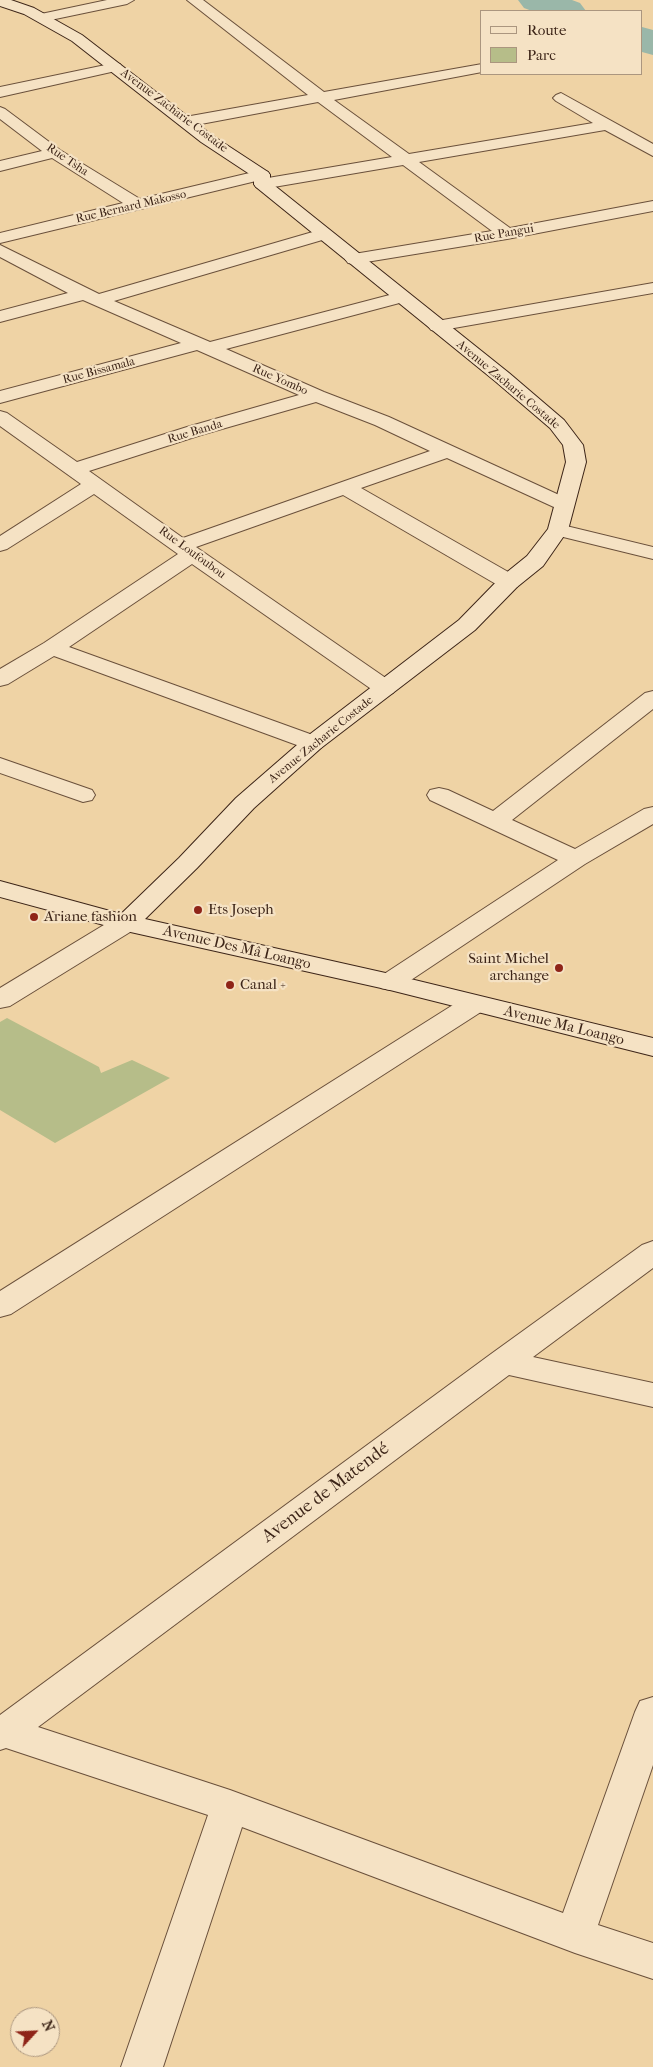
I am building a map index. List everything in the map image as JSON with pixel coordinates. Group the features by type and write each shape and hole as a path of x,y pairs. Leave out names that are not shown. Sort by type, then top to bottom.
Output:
{"street":[{"path":"41,18 126,0"},
{"path":"194,0 319,96 507,234"},
{"name":"Avenue Zacharie Costade","path":"0,1 29,11 77,38 207,139 262,179 323,234 502,377 557,424 573,445 576,462 558,530 535,560 509,582 467,625 313,743 244,803 188,863 126,923 0,1000"},
{"path":"0,92 115,67"},
{"path":"185,122 319,96 480,68"},
{"path":"560,98 653,152"},
{"name":"Rue Tsha","path":"0,112 54,152 137,205"},
{"name":"Rue Bernard Makosso","path":"0,238 137,205 262,179 407,159 608,125"},
{"path":"0,166 54,152"},
{"name":"Rue Pangui","path":"354,259 507,234 653,206"},
{"path":"0,317 91,297 323,234"},
{"name":"Rue Yombo","path":"0,250 91,297 318,396 382,421 564,504"},
{"path":"437,326 653,288"},
{"name":"Rue Bissamala","path":"0,397 401,297"},
{"name":"Rue Banda","path":"73,470 194,431 318,396"},
{"name":"Rue Loufoubou","path":"0,417 385,688"},
{"path":"0,679 52,648 187,550 346,488 448,451"},
{"path":"0,545 96,484"},
{"path":"346,488 509,582"},
{"path":"558,530 653,553"},
{"path":"52,648 313,743"},
{"path":"495,821 653,698"},
{"path":"0,765 82,795"},
{"path":"439,795 576,860"},
{"path":"390,982 576,860 653,814"},
{"name":"Avenue Des Mâ Loango","path":"0,889 126,923 390,982 474,1004"},
{"path":"0,1306 474,1004"},
{"name":"Avenue Ma Loango","path":"474,1004 653,1048"},
{"name":"Avenue de Matendé","path":"2,1734 653,1252"},
{"path":"502,1362 653,1395"},
{"path":"576,1935 653,1712"},
{"path":"2,1734 230,1806 576,1935 653,1961"},
{"path":"142,2067 230,1806"}],"green space":[{"path":"7,1018 99,1067 101,1073 132,1060 170,1078 55,1143 0,1110 0,1022"}],"waterway":[{"path":"537,0 564,10"},
{"path":"643,39 653,43"}],"place":[{"name":"Ets Joseph","path":"198,910"},
{"name":"Ariane fashion","path":"34,917"},
{"name":"Saint Michel archange","path":"559,968"},
{"name":"Canal +","path":"230,985"}]}
